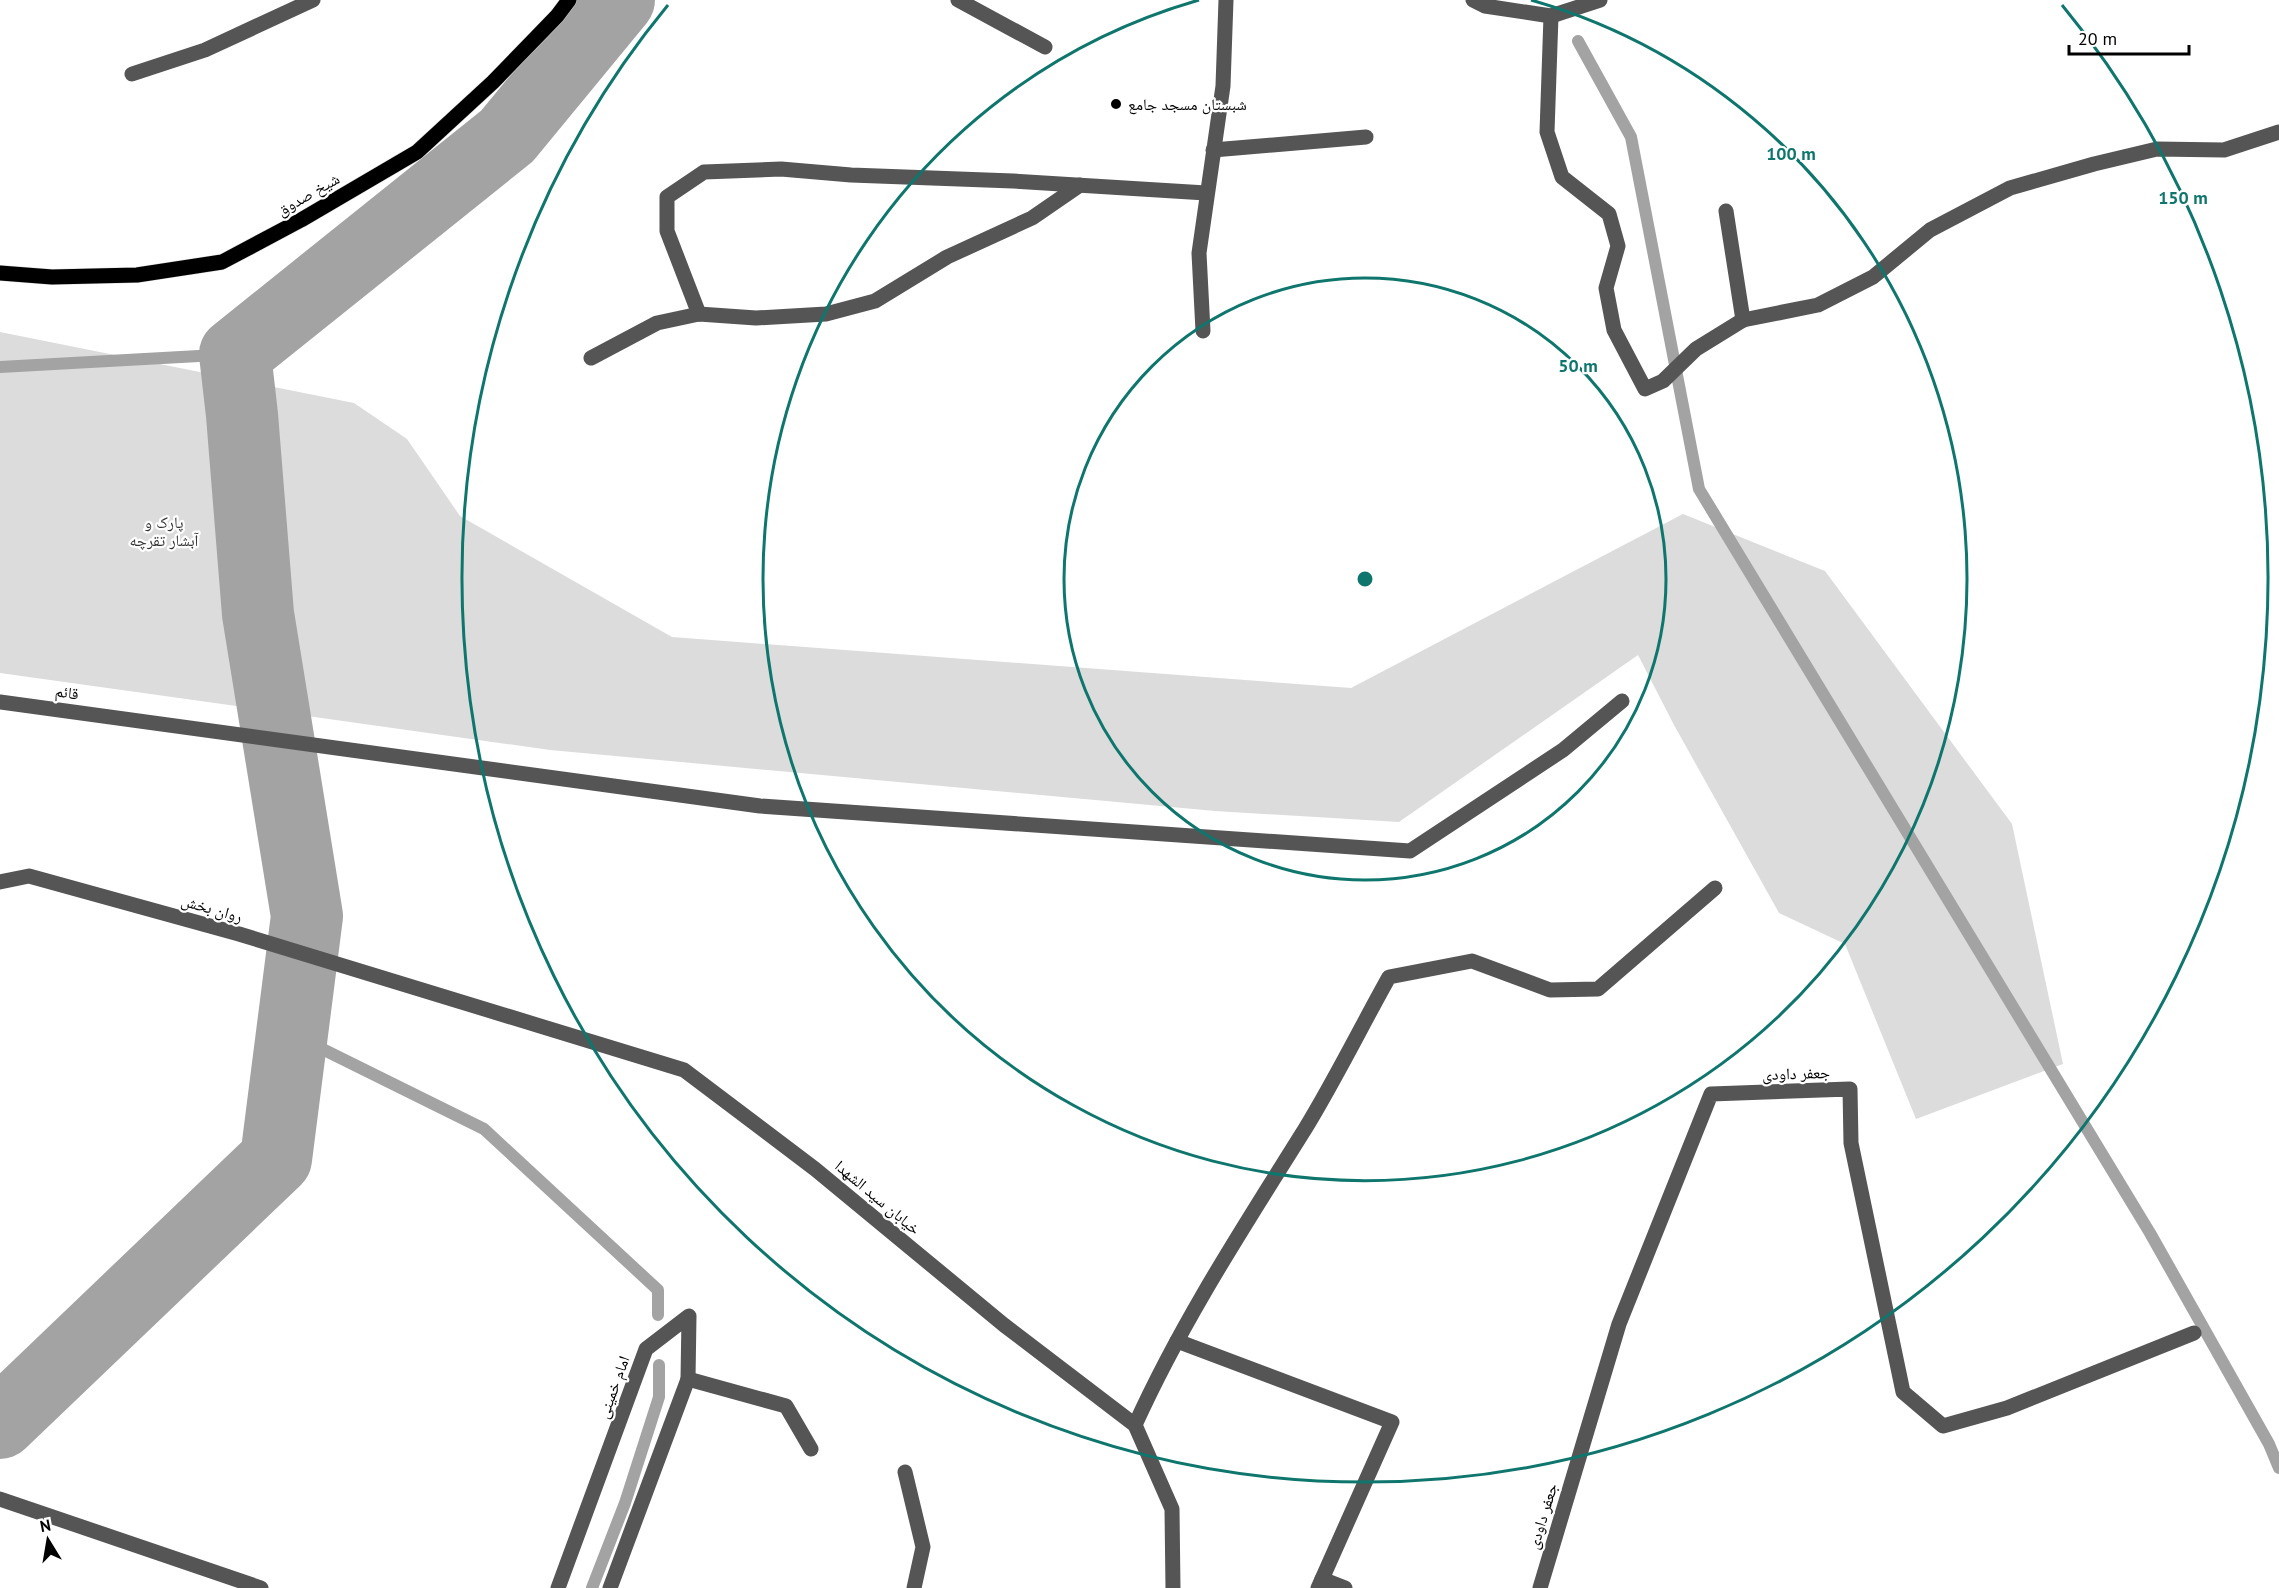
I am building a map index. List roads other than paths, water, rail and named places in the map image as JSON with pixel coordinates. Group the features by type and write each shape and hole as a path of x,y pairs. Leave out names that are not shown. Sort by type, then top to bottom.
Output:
{"main road":[{"name":"شیخ صدوق","path":"0,273 52,277 138,275 222,262 301,220 417,152 493,82 557,16 569,0"}],"street":[{"path":"132,74 205,50 313,0"},
{"path":"958,0 1045,47"},
{"path":"1203,331 1199,253 1223,86 1227,0"},
{"path":"1473,0 1485,6 1551,15 1600,0"},
{"path":"1551,15 1548,132 1562,177 1610,214 1617,246 1606,288 1614,330 1645,389 1663,381 1696,349 1743,320 1818,305 1873,277 1930,230 2010,188 2157,149 2223,150 2279,132"},
{"path":"1213,150 1366,137"},
{"path":"699,314 667,231 667,197 704,172 781,169 851,176 1080,185 1206,194"},
{"path":"591,358 657,323 699,314 756,318 826,314 875,301 947,257 1032,218 1080,185"},
{"path":"1726,211 1743,320"},
{"name":"قائم","path":"0,702 760,806 1410,851 1563,750 1623,701"},
{"name":"روان بخش","path":"0,882 29,876 239,934 412,986"},
{"path":"1135,1425 1156,1378 1264,1191 1306,1127 1389,977 1472,961 1550,990 1598,989 1716,888"},
{"name":"خیابان سید الشهدا","path":"412,986 684,1070 815,1168 1004,1325 1135,1425 1172,1509 1173,1588"},
{"name":"جعفر داودی","path":"1540,1588 1619,1324 1711,1094 1850,1089 1851,1143 1903,1392 1943,1426 2007,1408 2194,1333"},
{"name":"امام خمینی","path":"558,1588 646,1349 689,1316 688,1379 610,1588"},
{"path":"1177,1341 1392,1422 1320,1583 1345,1588"},
{"path":"688,1379 786,1406 811,1449"},
{"path":"905,1472 922,1547 914,1588"},
{"path":"0,1499 261,1588"}],"waterway":[{"path":"0,1423 276,1159 307,916 258,614 235,354 507,136 619,0"},
{"path":"1578,41 1631,137 1699,489 2150,1233 2269,1444 2279,1468"},
{"path":"0,367 235,354"},
{"path":"292,1034 484,1129 658,1290 658,1315"},
{"path":"592,1588 625,1503 659,1397 659,1365"}],"place":[{"name":"شبستان مسجد جامع","path":"1116,104"}],"park label":[{"name":"پارک و آبشار تقرچه","path":"164,531"}]}
